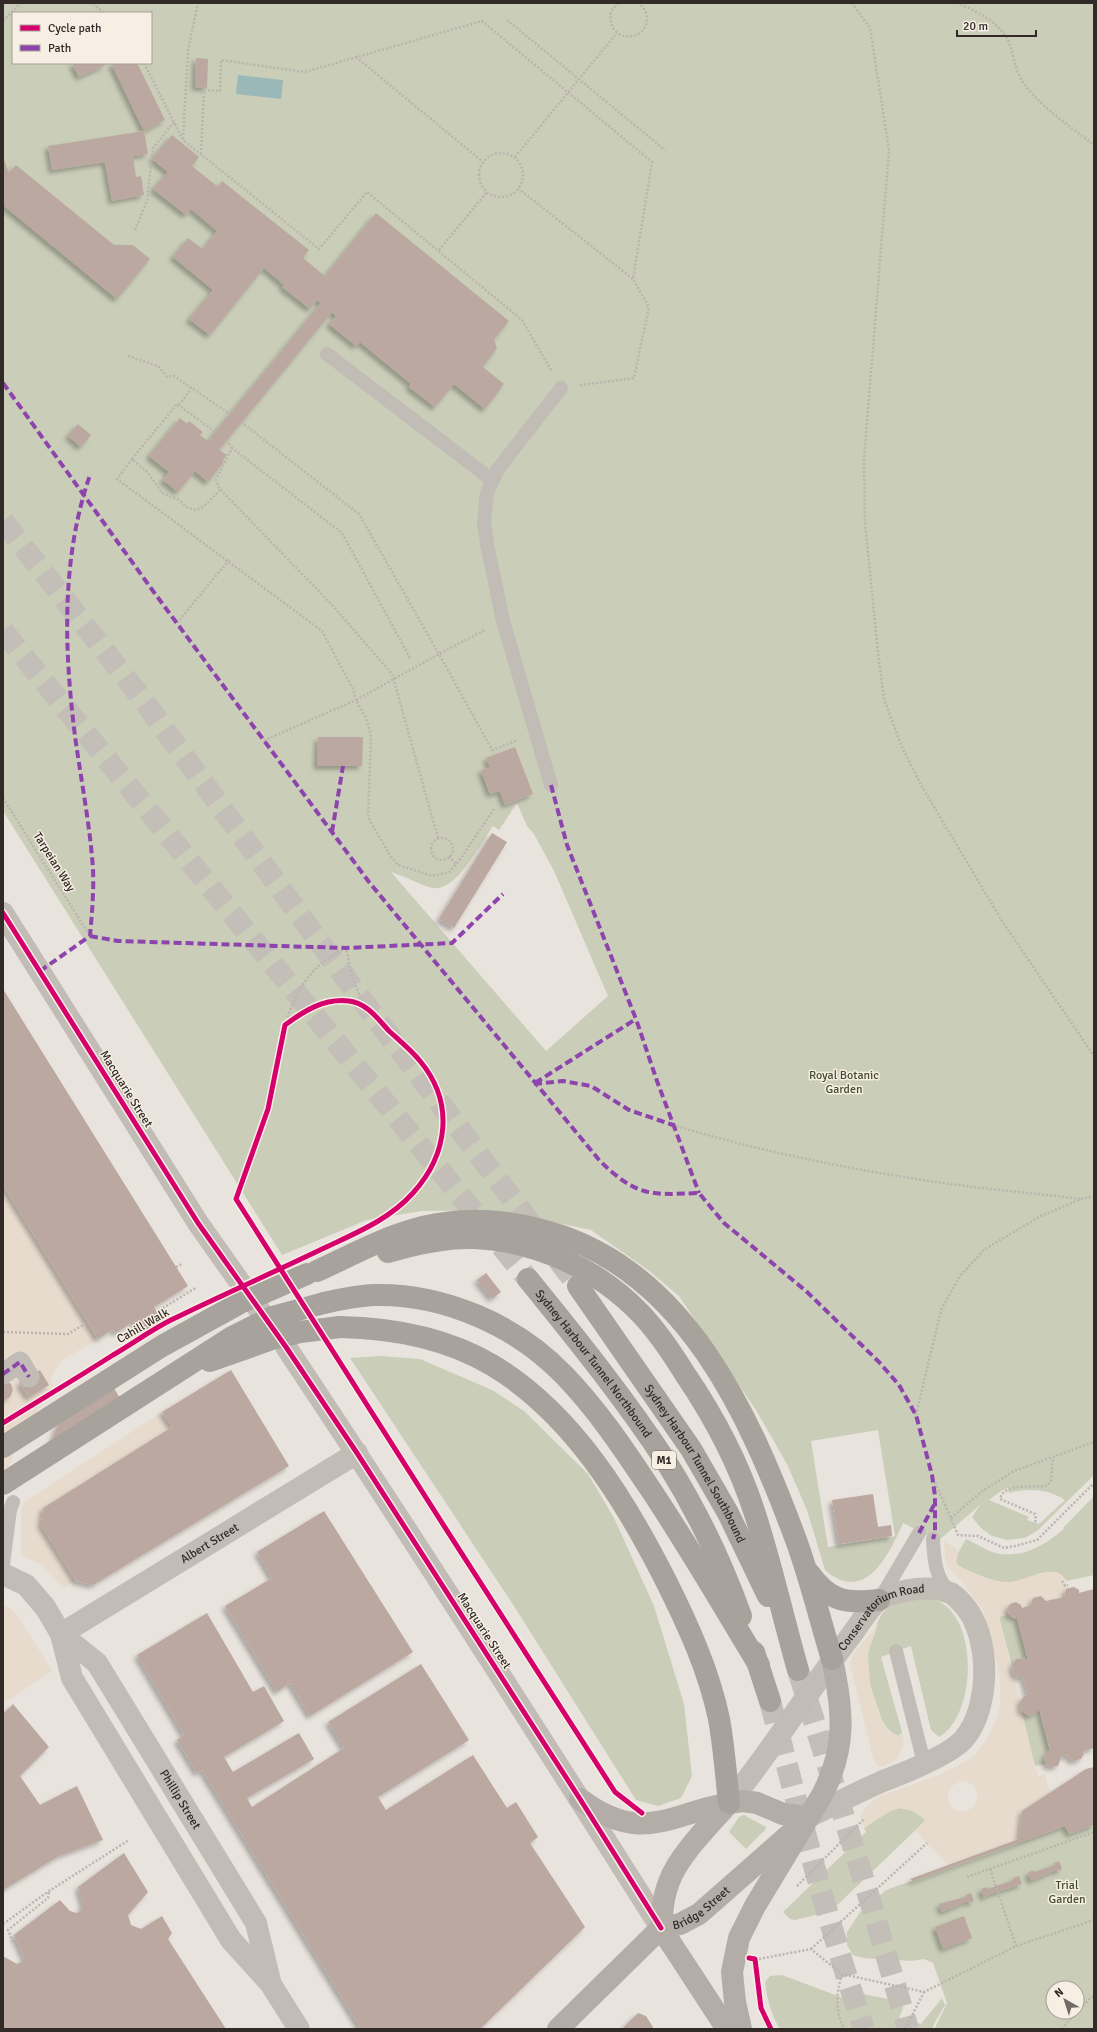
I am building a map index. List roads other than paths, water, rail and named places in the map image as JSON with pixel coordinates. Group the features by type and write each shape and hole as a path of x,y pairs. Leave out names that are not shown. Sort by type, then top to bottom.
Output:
{"highway":[{"path":"3,1447 162,1346 240,1303 402,1233 435,1224 464,1221 498,1222 533,1228 563,1236 603,1254 640,1278 660,1297 688,1328 711,1360 738,1406 769,1471 806,1569 832,1659"},
{"name":"Sydney Harbour Tunnel Southbound","path":"312,1272 420,1244 452,1239 474,1238 526,1247 567,1260 594,1276 620,1295 642,1315 669,1349 715,1419 730,1449 755,1514 796,1661 728,1513 691,1449 578,1286"},
{"name":"Sydney Harbour Tunnel Northbound","path":"528,1279 620,1397 667,1464 702,1527 728,1580 759,1665"},
{"path":"8,1493 177,1373 250,1328 291,1311 351,1297 374,1295 399,1296 433,1302 476,1315 506,1329 534,1349 563,1374 612,1433 675,1527 759,1665"},
{"path":"177,1373 275,1338 300,1332 340,1327 380,1328 431,1339 469,1353 509,1377 539,1400 581,1447 621,1500 646,1543 685,1617 701,1658 719,1718 729,1803"},
{"path":"806,1569 822,1589 840,1600 862,1602 878,1600"},
{"name":"M1","path":"759,1665 770,1701"}],"main road":[{"path":"741,2029 735,2002 732,1972 739,1938 748,1917 831,1777 840,1741 842,1712 832,1659"},
{"path":"580,1799 611,1819 647,1824 729,1803 750,1801 783,1814 808,1817"},
{"name":"Conservatorium Road","path":"661,1928 665,1896 672,1874 689,1850 729,1803"},
{"name":"Bridge Street","path":"558,2029 661,1928 680,1924 699,1914 808,1817"},
{"name":"Macquarie Street","path":"661,1928 727,2029"}],"street":[{"name":"Macquarie Street","path":"3,913 198,1222 234,1274"},
{"name":"Macquarie Street","path":"286,1347 357,1453 580,1799 661,1928"},
{"path":"3,1374 20,1362 30,1377"},
{"name":"Albert Street","path":"61,1634 357,1453"},
{"name":"Phillip Street","path":"3,1574 26,1585 39,1599 61,1634 72,1678 231,1940 270,1982 299,2029"},
{"name":"Conservatorium Road","path":"729,1803 752,1775 832,1659 878,1600 911,1590 938,1590 951,1593 968,1610 975,1624 984,1663 983,1692 974,1722 962,1740 954,1747 924,1763 808,1817"},
{"name":"Phillip Street","path":"61,1634 97,1663 256,1923 270,1982"}],"lane":[{"path":"327,354 492,480"},
{"path":"551,785 503,621 486,544 484,522 487,493 498,469 561,388"},
{"path":"3,1564 10,1510 8,1493"},
{"path":"878,1600 919,1533"},
{"path":"933,1539 936,1568 944,1585 951,1593"},
{"path":"896,1651 924,1763"}],"water":[{"path":"238,75 283,80 281,99 236,94"}],"tunnel":[{"path":"3,521 140,696 353,988 578,1286"},
{"path":"3,631 528,1279"},
{"path":"234,1274 277,1335"},
{"path":"798,1670 872,1907 908,2029"},
{"path":"770,1701 826,1907 864,2029"}],"park label":[{"name":"Royal Botanic Garden","path":"844,1082"},
{"name":"Trial Garden","path":"1067,1892"}]}
